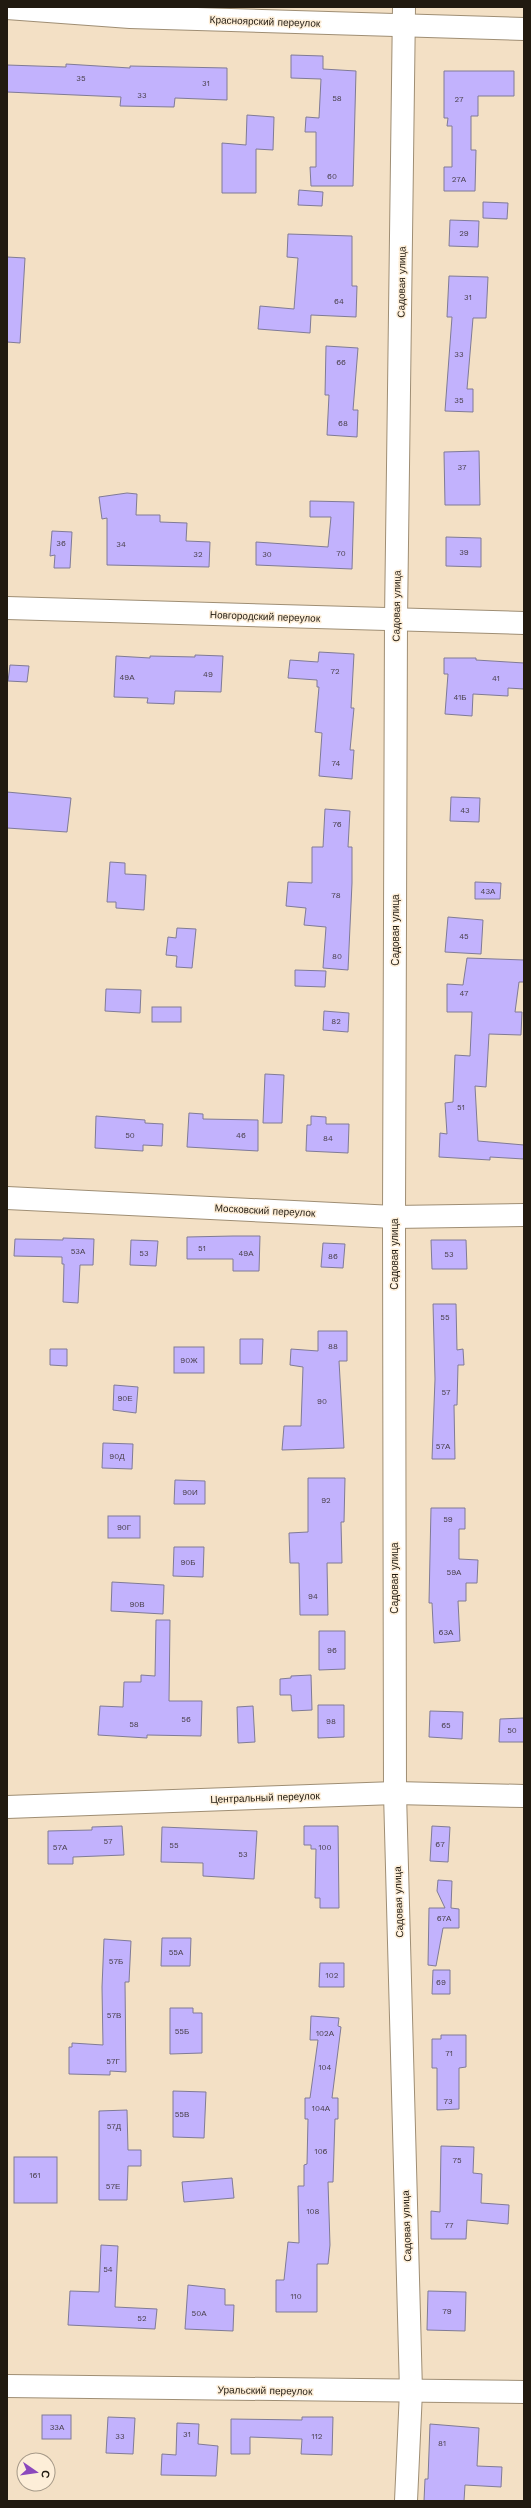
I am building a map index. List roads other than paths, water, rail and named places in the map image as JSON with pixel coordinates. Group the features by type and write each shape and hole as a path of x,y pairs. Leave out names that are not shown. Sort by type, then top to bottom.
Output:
{"street":[{"name":"Красноярский переулок","path":"7,8 130,17 404,17 524,29"},
{"name":"Садовая улица","path":"404,17 396,620 394,1216 395,1793 411,2391 406,2501"},
{"name":"Новгородский переулок","path":"7,608 524,623"},
{"name":"Московский переулок","path":"7,1198 394,1216 524,1215"},
{"name":"Центральный переулок","path":"7,1807 395,1793 524,1796"},
{"name":"Уральский переулок","path":"7,2386 524,2392"}]}
